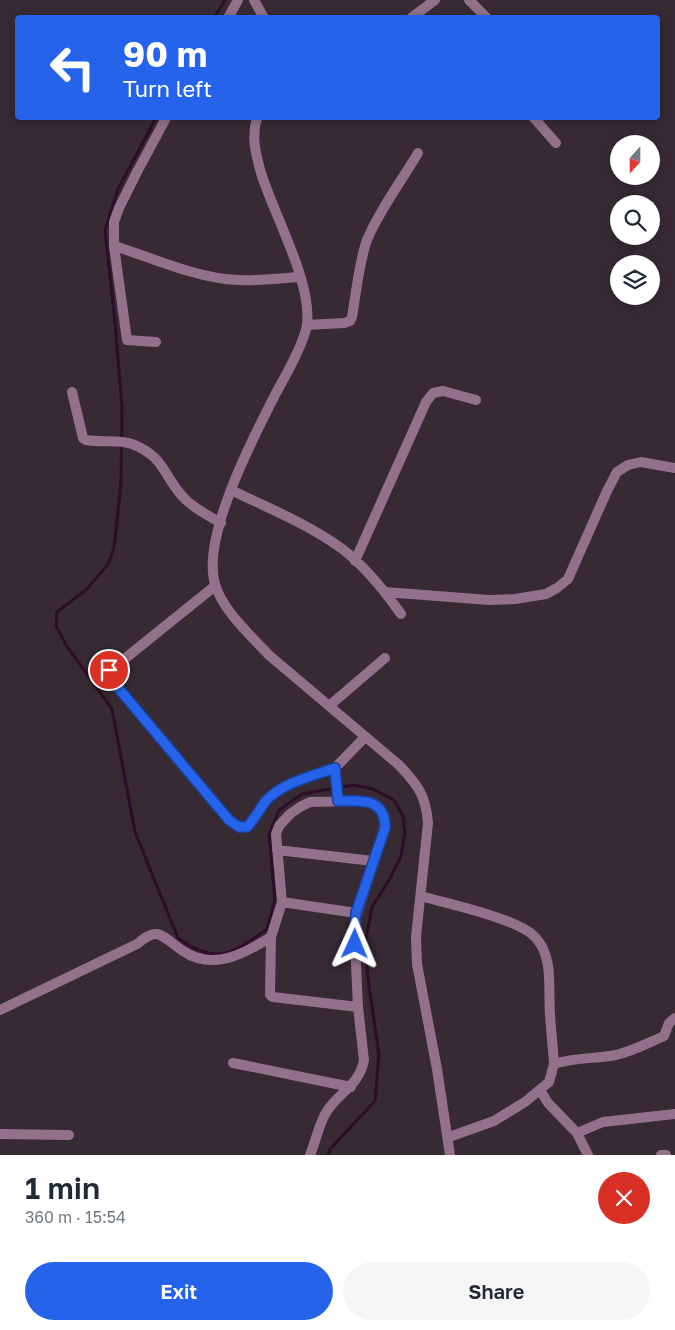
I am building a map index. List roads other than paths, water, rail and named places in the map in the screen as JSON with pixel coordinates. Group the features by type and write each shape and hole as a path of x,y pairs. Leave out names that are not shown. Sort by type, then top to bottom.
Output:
{"street":[{"path":"230,15 238,0"},
{"path":"254,0 262,15"},
{"path":"415,15 435,0"},
{"path":"469,0 484,15"},
{"path":"156,342 127,340 115,246 114,222 119,208 165,120"},
{"path":"257,120 254,135 258,163 300,277 307,311 307,325 231,490 212,561 215,586 230,611 261,646 399,765 414,780 423,795 427,807 428,823 416,937 417,964 449,1137 450,1155"},
{"path":"536,120 556,143"},
{"path":"307,325 350,321 366,242 381,210 400,184 418,153"},
{"path":"115,246 203,275 222,279 300,277"},
{"path":"356,560 426,402 433,393 443,391 476,400"},
{"path":"72,392 83,438 91,441 126,442 146,451 157,458 176,489 187,501 221,523"},
{"path":"385,592 489,600 515,599 546,594 568,579 616,472 628,465 641,462 675,468"},
{"path":"231,490 324,538 356,560 385,592 400,614"},
{"path":"215,586 107,672 109,677 229,820 239,827 247,827 266,801 275,793 300,780 336,771 365,737"},
{"path":"329,706 385,658"},
{"path":"336,771 338,801"},
{"path":"310,1155 328,1109 351,1087 364,1060 358,1007 355,944 356,913 385,828 383,813 380,808 371,802 310,802 283,820 276,834 282,902 271,937 270,994 271,997 358,1007"},
{"path":"277,850 374,861"},
{"path":"421,896 520,926 536,937 545,955 549,981 554,1064 549,1082 525,1102 494,1122 449,1137"},
{"path":"282,902 356,913"},
{"path":"0,1010 152,935 158,934 164,937 190,956 201,960 216,961 245,953 271,937"},
{"path":"664,1036 669,1023 675,1018"},
{"path":"554,1064 581,1058 615,1055 642,1047 664,1036 675,1037"},
{"path":"233,1063 351,1087"},
{"path":"540,1090 548,1103 577,1133 588,1155"},
{"path":"577,1133 603,1122 675,1114"},
{"path":"0,1134 69,1135"},
{"path":"660,1155 666,1155"}],"waterway":[{"path":"216,15 225,0"},
{"path":"155,120 118,189 105,230 122,407 121,483 114,548 108,564 87,589 57,612 56,626 66,645 112,709 135,832 178,938 192,947 203,952 224,953 244,945 267,929 275,900 269,834 279,810 302,794 353,785 373,789 394,800 403,816 405,833 401,856 372,907 365,944 379,1055 375,1101 330,1149 328,1155"}]}
